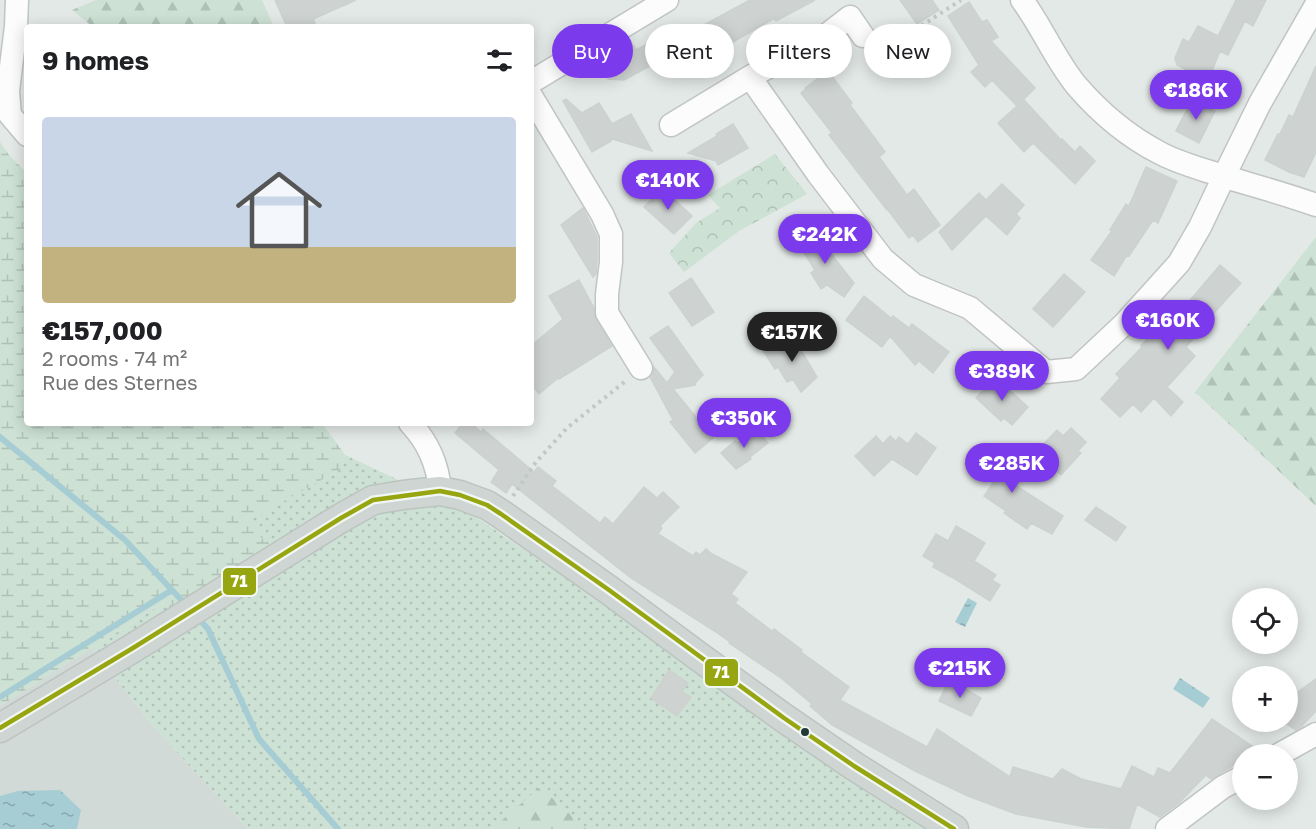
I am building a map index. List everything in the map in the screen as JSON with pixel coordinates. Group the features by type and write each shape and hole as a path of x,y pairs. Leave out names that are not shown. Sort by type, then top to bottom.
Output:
{"main road":[{"path":"0,728 373,500 440,491 473,499 501,514 784,718 854,766 954,829"}],"street":[{"path":"17,0 8,90 10,115 24,131"},
{"path":"534,80 667,0"},
{"path":"1022,0 1075,83 1106,117 1139,142 1162,154 1316,205"},
{"path":"751,78 818,174 883,259 914,285 970,308 1046,372 1076,369 1124,324 1179,263 1200,227 1260,103 1316,5"},
{"path":"841,24 850,17 863,36"},
{"path":"671,125 748,78"},
{"path":"534,101 602,214 611,234 607,313 641,368"},
{"path":"413,426 424,439 431,454 439,475 440,491"},
{"path":"1298,744 1316,734"},
{"path":"1167,829 1232,783"}],"path":[{"path":"863,36 898,41 960,0"},
{"path":"501,514 536,462 567,428 641,368"}],"shaded area":[{"path":"92,648 151,724 248,829 0,829 0,706"}],"green space":[{"path":"96,0 262,0 273,24 89,24 72,10"},
{"path":"0,142 24,170 24,426 324,426 345,455 341,469 249,521 271,550 176,612 165,602 0,706"},
{"path":"775,154 807,194 739,231 684,272 669,253 696,223 720,208 708,195"},
{"path":"1316,237 1316,504 1315,505 1195,392"},
{"path":"345,455 473,515 601,602 743,705 932,829 586,829 540,788 492,829 248,829 151,724 92,648 165,602 270,550 248,521 341,469"},
{"path":"540,787 586,829 492,829"}],"water":[{"path":"968,598 977,603 965,627 955,622"},
{"path":"1180,678 1210,698 1203,708 1173,689"},
{"path":"60,790 81,810 77,829 0,829 0,796 18,791"}],"building":[{"path":"275,0 356,0 313,19 315,23 312,24 286,24"},
{"path":"750,0 815,0 776,21 775,18 764,24 746,24 746,35 734,41 734,24 706,24"},
{"path":"900,0 932,0 939,10 917,24"},
{"path":"1236,0 1266,0 1253,26 1245,21 1228,55 1220,51 1212,71 1197,75 1177,65 1175,58 1183,39 1189,42 1198,26 1218,36"},
{"path":"969,2 982,22 987,20 998,37 991,41 1035,88 1023,100 1075,152 1080,146 1095,161 1075,184 1034,144 1024,152 998,123 1017,106 992,80 985,87 971,72 979,65 948,16"},
{"path":"633,45 636,50 645,45 645,69 633,75"},
{"path":"1316,66 1316,152 1304,177 1265,160 1289,115 1293,117"},
{"path":"607,78 628,78 624,80"},
{"path":"819,78 833,78 885,152 879,157 907,195 914,189 940,225 918,242 913,235 909,238 829,135 832,133 801,93"},
{"path":"566,99 582,113 599,103 612,124 631,114 652,151 609,138 611,141 592,152 563,101"},
{"path":"1192,100 1215,111 1199,143 1176,131"},
{"path":"733,124 748,148 718,165 716,161 688,153 717,136 716,134"},
{"path":"1146,167 1177,181 1158,223 1153,220 1114,276 1091,260 1112,231 1110,230 1126,204 1129,206"},
{"path":"1002,184 1024,205 1016,214 1020,218 1007,235 986,216 952,250 939,232 979,193 986,200"},
{"path":"662,188 692,216 674,234 644,207"},
{"path":"583,208 597,237 596,274 593,277 561,225"},
{"path":"813,229 828,252 854,283 844,297 827,285 821,289 811,273 815,270 796,240"},
{"path":"1220,265 1241,283 1186,347 1195,356 1167,387 1183,402 1171,416 1154,398 1141,412 1133,404 1120,417 1101,399 1120,378 1116,374 1157,328 1159,331 1173,316 1175,318"},
{"path":"1064,274 1085,292 1053,327 1033,309"},
{"path":"691,278 714,312 692,326 669,293"},
{"path":"579,280 594,308 596,320 612,346 558,378 539,394 534,388 534,343 563,319 549,296"},
{"path":"864,296 891,318 893,316 909,328 912,324 949,352 933,373 919,361 915,365 890,336 882,347 846,320"},
{"path":"668,326 703,375 695,385 673,389 713,438 695,453 670,422 673,420 650,377 654,367 667,383 675,372 650,338"},
{"path":"792,335 817,377 801,392 793,379 787,382 778,367 775,369 764,352"},
{"path":"995,377 1028,407 1012,425 1004,418 1001,421 976,398"},
{"path":"461,426 474,426 481,432 483,429 534,472 538,467 556,481 552,486 600,523 605,517 613,524 644,487 657,498 663,492 679,507 660,526 662,528 658,534 693,556 696,552 700,555 706,549 747,572 731,594 738,599 735,603 772,631 774,629 849,687 840,700 927,747 937,729 1010,777 1013,767 1053,779 1062,769 1081,779 1121,789 1132,766 1154,777 1158,768 1170,773 1212,719 1249,744 1232,744 1232,766 1211,779 1206,775 1180,802 1160,817 1137,804 1129,829 1086,827 1016,814 968,796 915,771 832,725 810,706 812,704 781,678 713,630 631,578 512,484 506,493 491,482 499,470 455,433"},
{"path":"755,428 768,443 736,469 721,453"},
{"path":"1071,428 1086,442 1078,451 1081,453 1061,475 1036,452 1057,430 1063,436"},
{"path":"916,433 936,448 917,475 892,459 874,476 855,456 876,436 883,444 890,436 896,441 899,437 908,444"},
{"path":"977,445 1011,468 1004,478 1063,516 1052,534 1031,523 1027,529 984,496 993,483 965,464"},
{"path":"1096,507 1126,527 1116,541 1085,520"},
{"path":"956,526 985,543 974,561 996,575 992,580 1000,585 990,601 933,567 935,563 923,556 936,534 948,541"},
{"path":"669,670 688,683 682,692 691,697 677,716 651,698"},
{"path":"1316,679 1316,711 1298,729 1298,692"},
{"path":"949,680 981,698 971,716 939,701"}],"waterway":[{"path":"0,437 125,540 186,605"},
{"path":"0,697 172,590"},
{"path":"197,617 208,629 259,739 338,829"}],"transit line":[{"name":"71","path":"0,728 373,500 440,491 460,495 487,505 501,514 784,718 854,766 954,829"}]}
